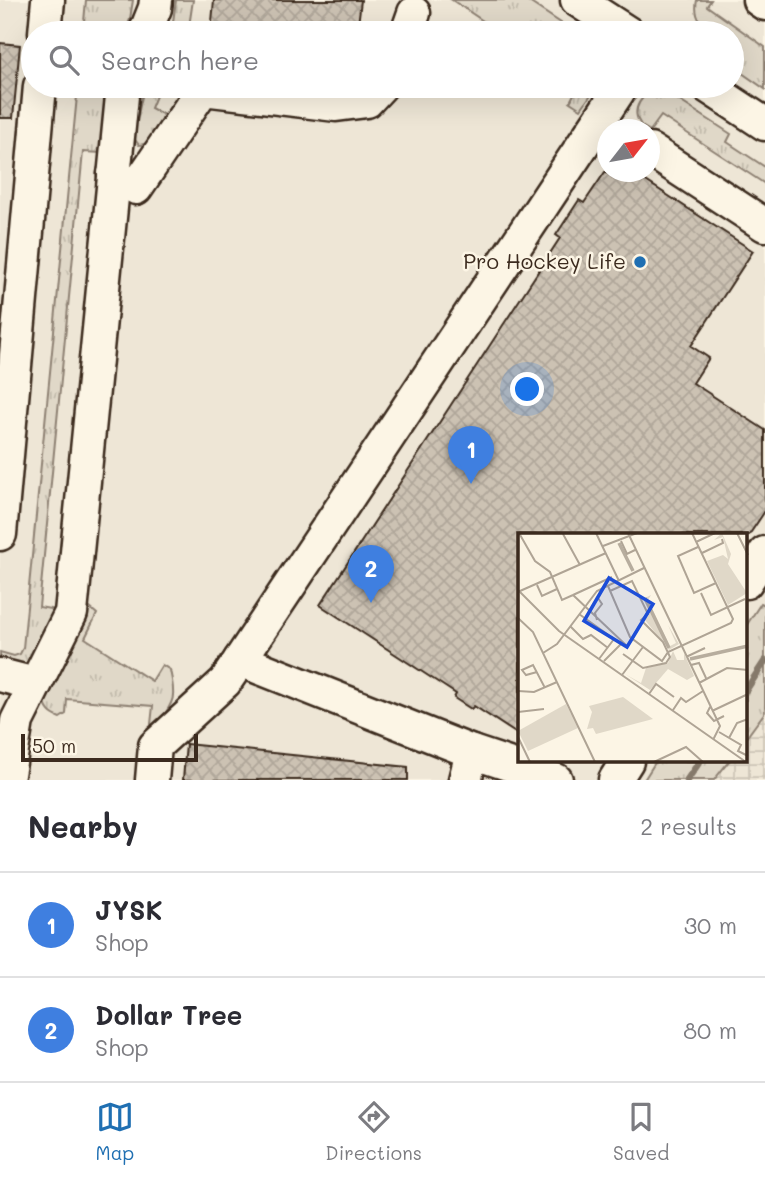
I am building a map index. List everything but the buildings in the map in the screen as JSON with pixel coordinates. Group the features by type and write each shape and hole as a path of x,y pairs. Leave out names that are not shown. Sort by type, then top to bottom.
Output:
{"street":[{"path":"46,21 48,0"},
{"path":"150,21 156,0"},
{"path":"577,0 609,21"},
{"path":"759,0 765,4"},
{"path":"0,534 39,98"},
{"path":"8,780 17,721 71,613 123,98"},
{"path":"114,174 136,188 197,98"},
{"path":"278,98 336,105 367,101 370,98"},
{"path":"611,119 618,98"},
{"path":"725,98 765,124"},
{"path":"152,780 155,746 225,682 597,141"},
{"path":"660,157 765,225"},
{"path":"240,660 468,766 556,780"},
{"path":"0,675 36,684"},
{"path":"615,780 626,762"}],"shaded area":[{"path":"0,0 765,0 765,693 748,718 748,533 518,533 518,762 718,762 706,780 0,780"},
{"path":"765,693 765,780 706,780 718,762 748,762 748,718"}],"green space":[{"path":"86,0 133,0 129,21 84,21"},
{"path":"176,0 193,0 190,21 173,21"},
{"path":"452,0 526,0 558,21 483,21"},
{"path":"697,0 711,0 707,6 728,21 700,21 696,8"},
{"path":"744,32 765,47 765,89 744,74"},
{"path":"77,98 108,98 102,153 83,152 39,607 56,610 32,666 0,660 0,652 14,656 20,654 23,648"},
{"path":"142,98 155,98 151,108 166,116 159,131 153,139 144,144 139,145 133,137"},
{"path":"572,98 589,98 581,109 570,102"},
{"path":"643,98 675,98 731,134 727,142 765,167 765,184 661,116 659,119 638,119 637,108"},
{"path":"761,603 765,605 765,712 748,735 748,623"},
{"path":"90,608 97,614 85,638 152,681 162,665 170,670 172,701 156,727 151,724 153,706 67,699 66,714 60,718 47,709 44,699 77,620"},
{"path":"655,762 728,762 714,780 644,780"}],"waterway":[{"path":"748,687 765,661"},
{"path":"687,780 699,762"}],"place":[{"name":"Pro Hockey Life","path":"640,262"},
{"name":"JYSK","path":"471,484"},
{"name":"Dollar Tree","path":"371,603"}]}
